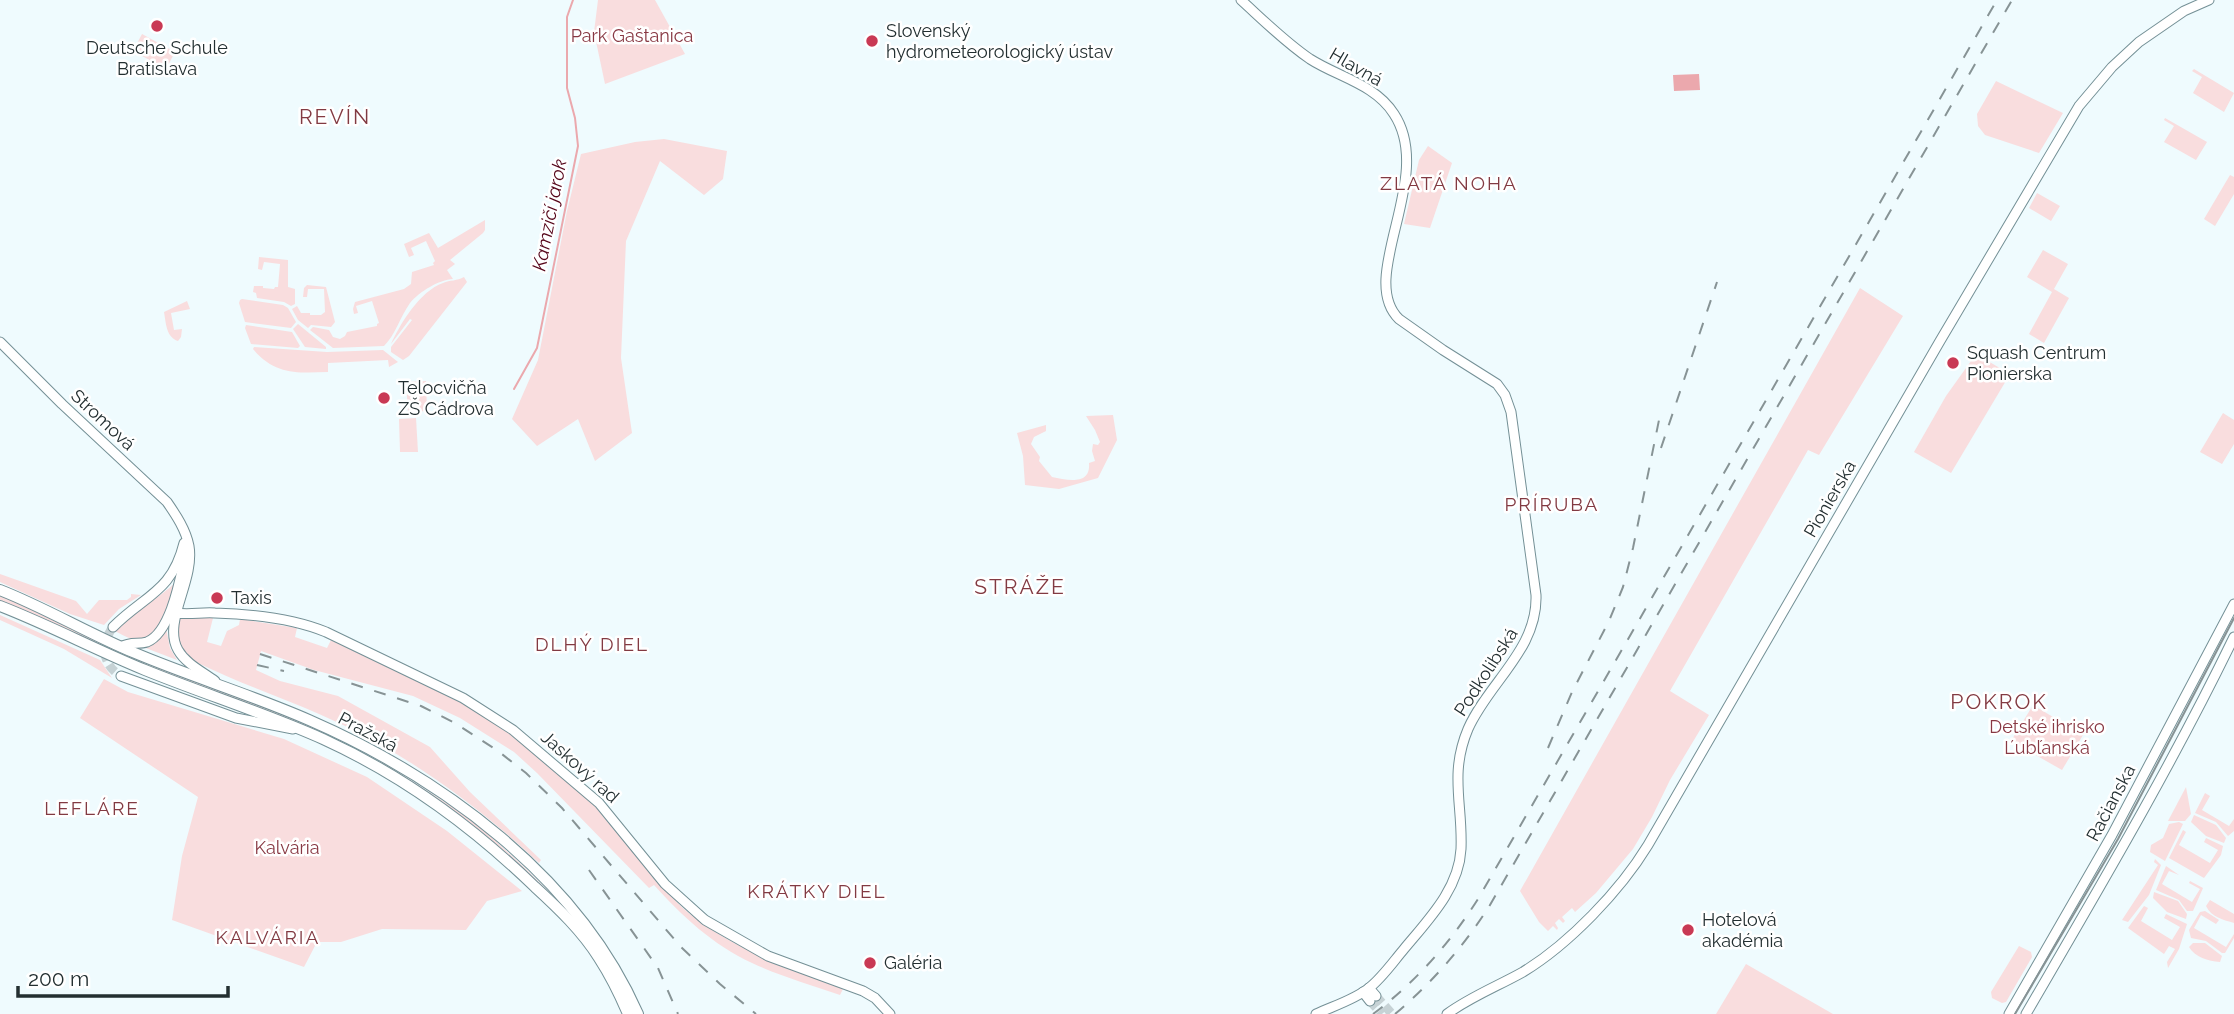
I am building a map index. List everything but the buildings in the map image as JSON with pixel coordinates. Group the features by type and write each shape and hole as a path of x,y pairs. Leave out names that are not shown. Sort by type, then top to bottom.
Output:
{"main road":[{"name":"Pražská","path":"0,590 121,647 307,719 372,751 421,780 491,831 540,875 581,920 614,965 638,1014"},
{"name":"Pražská","path":"0,606 143,669 302,730 365,761 415,791 462,823 549,900 587,942 606,968 628,1014"}],"street":[{"name":"Hlavná","path":"1241,0 1311,59 1374,94 1389,107 1399,122 1407,153 1407,175 1386,273 1385,295 1391,311"},
{"name":"Pionierska","path":"1447,1014 1542,958 1598,910 1628,874 1648,845 2079,106 2103,76 2139,42 2184,11 2209,0"},
{"name":"Podkolibská","path":"1366,990 1440,905 1453,881 1461,852 1457,775 1464,740 1484,700 1529,635 1537,604 1511,412 1505,394 1494,382 1443,350 1391,311"},
{"name":"Stromová","path":"0,342 167,502 181,525 190,554 189,573 177,604"},
{"name":"Stromová","path":"177,604 186,555 181,525"},
{"path":"113,627 169,579 184,542"},
{"name":"Jaskový rad","path":"177,604 186,603 193,609 209,613 312,626 470,702 513,730 599,803 666,884 700,917 768,956 863,990 879,1001 890,1014"},
{"path":"121,647 129,642 142,643 152,639 177,604"},
{"path":"177,604 173,632 178,649 187,661 223,686"},
{"name":"Jaskový rad","path":"177,604 189,615 209,613"},
{"name":"Račianska","path":"2008,1014 2112,835 2234,604"},
{"name":"Račianska","path":"2026,1014 2123,849 2234,637"},
{"path":"121,676 236,718 302,730"},
{"path":"1316,1014 1366,990 1373,998"}],"green space":[{"name":"Park Gaštanica","path":"598,0 655,0 685,54 605,84 594,32"},
{"path":"142,34 175,52 166,69 133,51"},
{"path":"2194,69 2234,93 2224,112 2193,93 2202,77 2192,71"},
{"path":"1996,81 2063,113 2039,153 1985,135 1978,126 1977,114"},
{"path":"2165,118 2207,142 2196,160 2164,142 2174,126 2164,120"},
{"path":"664,139 727,151 723,179 704,195 660,161 626,241 621,358 632,433 595,461 578,419 537,446 512,419 538,360 581,154 635,142"},
{"path":"1428,146 1452,163 1430,228 1404,224 1419,160"},
{"path":"2230,175 2234,177 2234,194 2215,226 2204,219"},
{"path":"2037,193 2060,206 2051,221 2029,208"},
{"path":"485,220 483,233 450,260 455,264 447,270 453,279 424,290 414,299 384,346 333,348 310,330 313,327 329,330 333,337 340,339 347,332 377,326 379,323 372,301 356,306 358,313 354,314 355,302 404,289 411,284 412,272 434,265 435,261 426,241 411,248 414,255 409,257 404,244 429,233 438,248"},
{"path":"2043,250 2068,264 2054,289 2069,298 2044,343 2029,334 2052,292 2027,277"},
{"path":"259,257 288,260 288,287 295,289 295,304 291,306 284,302 257,298 253,292 254,286 274,289 278,287 280,264 264,262 262,270 258,269"},
{"path":"464,277 467,282 409,356 403,360 391,352 391,347 412,320 410,319 391,344 405,318 426,293 446,282"},
{"path":"307,285 326,287 335,322 331,327 311,325 308,328 298,320 292,309 297,306 301,313 310,315 321,315 325,312 324,289 308,289 307,297 303,297"},
{"path":"1860,288 1903,316 1819,455 1808,450 1670,691 1709,715 1670,780 1652,817 1633,849 1596,893 1575,912 1572,908 1562,917 1565,921 1563,923 1559,919 1555,923 1557,930 1553,926 1548,931 1539,922 1520,891"},
{"path":"242,299 283,305 288,308 296,322 291,328 245,322 239,303"},
{"path":"187,301 190,309 171,313 174,330 182,329 178,341 169,333 164,312"},
{"path":"298,324 326,349 305,347 293,329"},
{"path":"246,325 292,332 300,346 251,344"},
{"path":"254,347 327,352 383,350 398,362 389,367 388,360 328,363 328,372 296,372 270,364"},
{"path":"1976,354 2010,374 1951,473 1914,452 1946,396"},
{"path":"426,381 427,411 408,412 406,382"},
{"path":"2223,413 2234,420 2234,444 2222,464 2200,452"},
{"path":"1113,415 1117,440 1098,478 1059,489 1025,485 1023,456 1017,433 1046,425 1046,431 1034,437 1031,444 1040,457 1039,461 1052,477 1077,480 1086,475 1089,463 1095,461 1093,444 1098,445 1100,442 1086,416"},
{"path":"416,418 418,452 400,452 399,419"},
{"path":"0,574 76,601 87,614 99,600 127,600 131,594 141,595 119,609 104,625 70,614 0,582"},
{"path":"177,581 164,618 152,634 145,639 136,640 115,631 129,617"},
{"path":"0,595 110,647 300,721 386,764 486,832 561,904 483,835 415,785 189,682 128,659 0,602"},
{"path":"0,615 100,660 112,678 64,649 0,620"},
{"path":"213,618 207,642 221,646 227,631 239,625 240,619 297,628 295,637 327,648 331,640 428,685 476,711 519,740 581,792 659,883 699,921 751,951 843,989 840,995 763,968 711,939 654,885 649,888 514,752 460,718 413,696 314,670 261,651 256,670 280,681 338,696 430,747 470,792 541,860 539,863 462,798 378,743 319,714 196,662 185,653 178,639 178,620"},
{"path":"166,628 170,648 177,660 143,647"},
{"name":"Kalvária","path":"104,679 128,692 284,739 367,777 447,831 522,891 487,901 466,930 382,929 341,942 317,942 304,967 172,920 182,856 198,797 80,718"},
{"name":"Detské ihrisko Ľubľanská","path":"2033,705 2083,735 2062,770 2011,741"},
{"path":"2186,787 2191,814 2185,821 2168,821"},
{"path":"2205,793 2210,796 2202,810 2229,826 2234,819 2234,831 2228,836 2216,822 2195,813"},
{"path":"2194,815 2216,825 2226,838 2224,843 2206,836 2191,822"},
{"path":"2169,824 2183,824 2165,861 2150,852 2151,845 2163,838"},
{"path":"2183,830 2186,832 2179,845 2210,863 2218,850 2204,842 2206,838 2223,846 2221,855 2204,878 2169,858"},
{"path":"2155,859 2161,865 2149,895 2128,922 2122,920 2158,865 2154,862"},
{"path":"2166,866 2179,875 2169,871 2162,884 2192,902 2200,889 2189,883 2190,881 2203,888 2193,911 2187,911 2179,900 2156,890"},
{"path":"2154,892 2178,901 2187,914 2186,919 2167,912 2153,898"},
{"path":"2210,900 2234,914 2234,923 2211,913 2206,906"},
{"path":"2144,906 2148,908 2141,921 2172,940 2180,927 2164,918 2166,914 2187,924 2179,949 2168,968 2167,962 2175,949 2169,946 2164,954 2128,928"},
{"path":"2205,911 2219,920 2216,924 2201,915 2194,928 2226,947 2234,934 2225,953 2206,941 2191,938 2189,930 2200,912"},
{"path":"2193,943 2205,943 2222,956 2220,962 2198,956 2189,947"},
{"path":"2019,946 2031,952 2032,957 2006,1002 2002,1003 1992,998 1991,992"},
{"path":"1746,964 1833,1014 1716,1014"}],"shaded area":[{"path":"1699,74 1700,90 1674,91 1673,75"}],"waterway":[{"name":"Kamzičí jarok","path":"514,389 537,348 578,146 575,118 567,88 567,17 573,0"}],"tunnel":[{"path":"113,627 106,640 105,654 110,666 121,676"},
{"path":"1376,996 1392,1014"},
{"path":"1370,1001 1382,1014"}],"tram line":[{"path":"2015,1014 2118,839 2234,618"}],"railway":[{"path":"1373,1014 1431,961 1478,899 1997,0"},
{"path":"1395,1014 1447,963 1490,905 2012,0"},
{"path":"1661,448 1717,282"},
{"path":"1548,748 1623,587 1659,420"},
{"path":"260,654 421,706 455,723 498,751 526,773 562,808 681,947 756,1014"},
{"path":"257,665 284,671"},
{"path":"589,870 658,968 678,1014"}],"place":[{"name":"Deutsche Schule Bratislava","path":"157,26"},
{"name":"Slovenský hydrometeorologický ústav","path":"872,41"},
{"name":"Squash Centrum Pionierska","path":"1953,363"},
{"name":"Telocvičňa ZŠ Cádrova","path":"384,398"},
{"name":"Taxis","path":"217,598"},
{"name":"Hotelová akadémia","path":"1688,930"},
{"name":"Galéria","path":"870,963"}],"district":[{"name":"REVÍN","path":"335,117"},
{"name":"ZLATÁ NOHA","path":"1449,183"},
{"name":"PRÍRUBA","path":"1552,504"},
{"name":"STRÁŽE","path":"1020,587"},
{"name":"DLHÝ DIEL","path":"592,644"},
{"name":"POKROK","path":"1999,702"},
{"name":"LEFLÁRE","path":"92,808"},
{"name":"KRÁTKY DIEL","path":"817,891"},
{"name":"KALVÁRIA","path":"268,937"}]}
